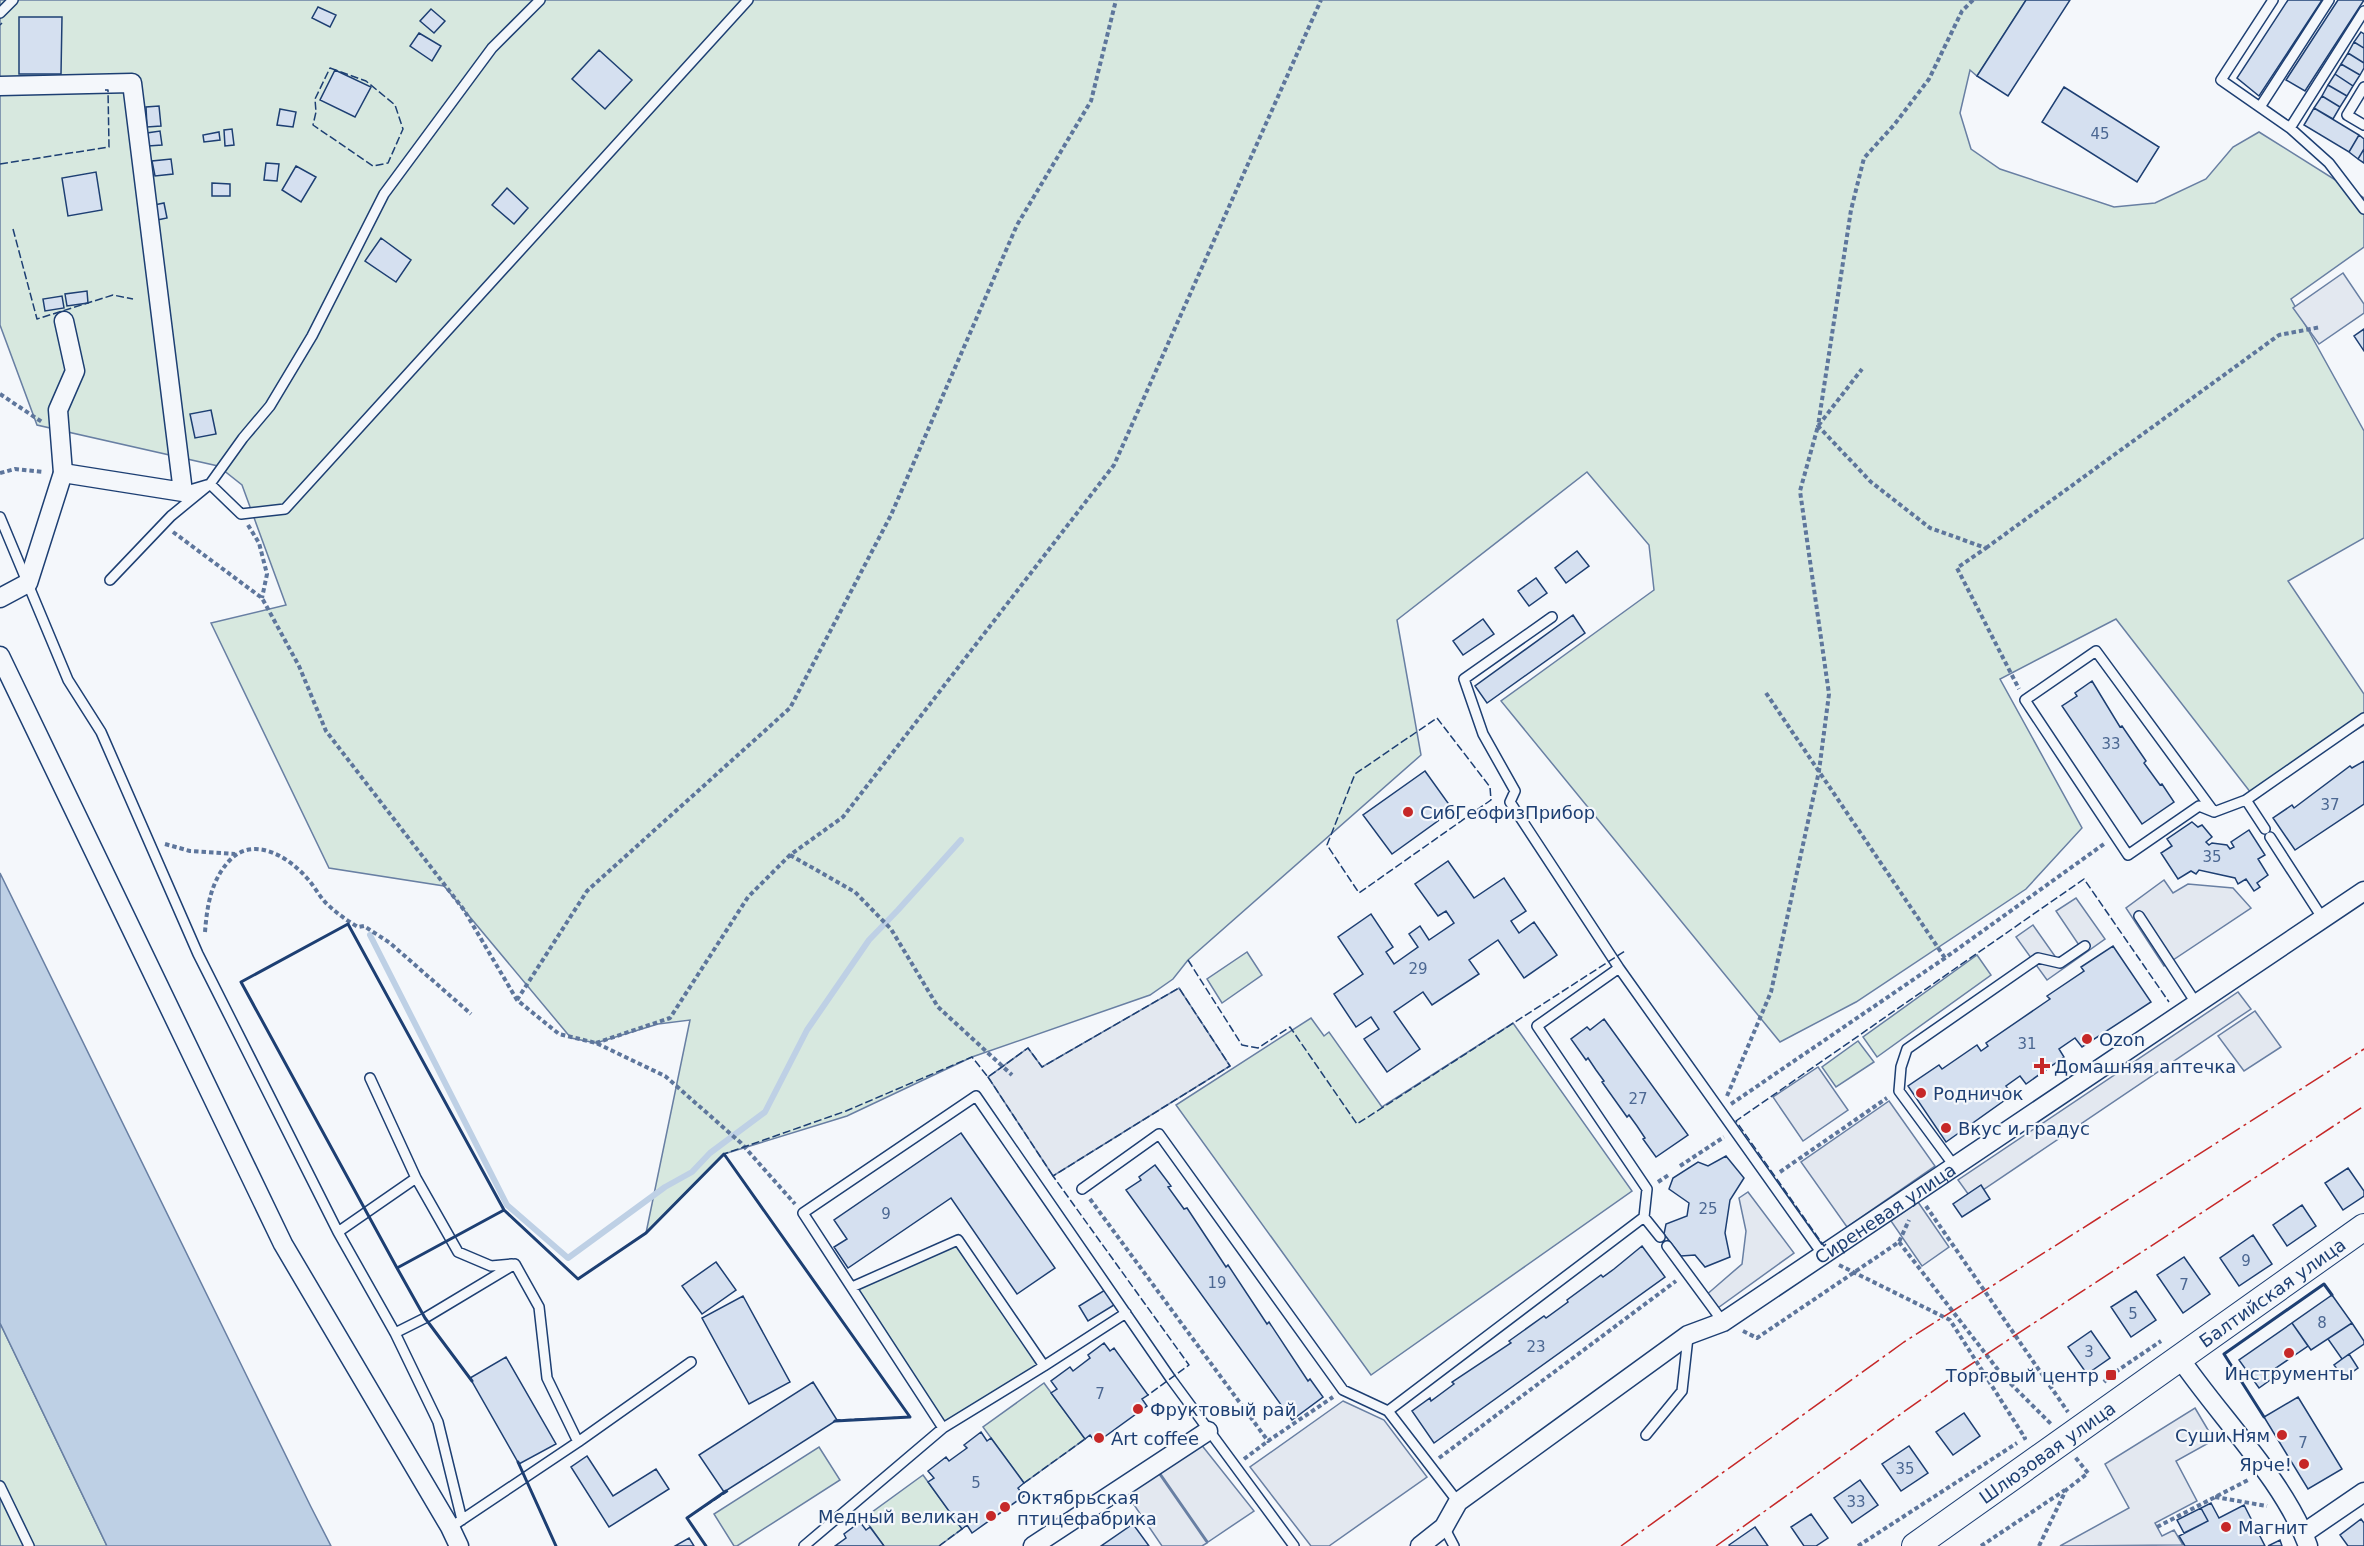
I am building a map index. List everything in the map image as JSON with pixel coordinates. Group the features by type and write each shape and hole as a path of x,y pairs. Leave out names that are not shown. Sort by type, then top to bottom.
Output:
{"main road":[{"name":"Балтийская улица","path":"2179,1357 2364,1227"},
{"name":"Шлюзовая улица","path":"1915,1546 2068,1428 2179,1357"}],"street":[{"path":"0,86 132,83 183,492 63,473"},
{"path":"0,598 28,583 63,473 58,410 75,371 64,321"},
{"path":"0,656 283,1244 456,1524 459,1546"},
{"name":"Сиреневая улица","path":"1420,1546 1444,1527 1458,1502 1688,1335 1723,1322 2364,891"},
{"path":"2179,1357 2265,1471 2294,1514 2306,1540 2364,1492"},
{"path":"1034,1546 1208,1431"}],"lane":[{"path":"0,14 13,0"},
{"path":"110,580 162,525 210,484 243,438 270,406 312,336 384,194 492,48 540,0"},
{"path":"210,484 241,514 285,509 747,0"},
{"path":"2273,0 2222,80 2290,128 2329,163 2364,209"},
{"path":"2260,107 2329,0"},
{"path":"2290,128 2364,11"},
{"path":"2364,87 2348,115 2364,125"},
{"path":"183,492 210,484"},
{"path":"0,517 68,680 101,732 204,966 338,1232 395,1333 438,1422 456,1524 691,1362"},
{"path":"1552,617 1464,679 1483,734 1515,791 1510,802 1619,968 1823,1255"},
{"path":"2214,812 2097,651 2025,700 2128,855 2199,806 2214,812 2246,800 2364,718"},
{"path":"2246,800 2323,919"},
{"path":"2139,916 2196,1004"},
{"path":"1955,1167 1899,1091 1901,1067 1907,1049 2038,958 2060,963 2085,946"},
{"path":"1619,968 1537,1026 1647,1189 1644,1217 1660,1237"},
{"path":"370,1078 416,1178 458,1252 491,1266 514,1264"},
{"path":"943,1428 803,1214 976,1096 1208,1431 1294,1546"},
{"path":"1082,1189 1159,1134 1342,1390 1388,1411 1458,1502"},
{"path":"338,1232 416,1178"},
{"path":"1388,1411 1644,1217"},
{"path":"852,1287 958,1240 1044,1366"},
{"path":"1668,1246 1723,1322"},
{"path":"395,1333 425,1318 514,1264"},
{"path":"514,1264 539,1306 547,1378 578,1442"},
{"path":"804,1546 943,1428 1126,1313"},
{"path":"1646,1435 1682,1392 1688,1335"},
{"path":"0,1486 29,1546"},
{"path":"1444,1527 1454,1546"}],"path":[{"path":"517,1000 587,891 790,708 891,515 1017,225 1091,101 1116,0"},
{"path":"596,1043 670,1018 748,897 790,855 843,817 1114,465 1321,0"},
{"path":"1720,1111 1771,992 1819,771 1829,693 1800,491 1818,426 1851,210 1864,158 1894,125 1929,79 1962,10 1973,0"},
{"path":"2025,700 1957,568 2279,335 2321,327"},
{"path":"1818,426 1862,369"},
{"path":"0,394 60,435"},
{"path":"1818,426 1871,482 1930,528 1986,548"},
{"path":"0,473 15,470 63,473"},
{"path":"241,514 259,543 267,574 262,598"},
{"path":"162,525 262,598 299,666 326,731 464,910 517,1000 559,1034 596,1043 665,1076 741,1143 803,1214"},
{"path":"1766,693 1945,958"},
{"path":"143,827 161,843 190,851 235,855 258,848 275,852 304,874 324,901 340,915 358,927 364,926 390,943 471,1014"},
{"path":"1720,1111 1945,958 2115,836"},
{"path":"204,966 208,901 221,870 235,855"},
{"path":"790,855 855,892 881,917 891,928 938,1007 1012,1075"},
{"path":"1769,1179 1899,1091"},
{"path":"1680,1167 1734,1130"},
{"path":"1082,1189 1268,1441"},
{"path":"1920,1198 2068,1428 2088,1473 1981,1546"},
{"path":"1899,1242 2002,1374 2041,1413"},
{"path":"1823,1255 1852,1274 1950,1320 2025,1438 1858,1546"},
{"path":"1429,1466 1688,1272"},
{"path":"1235,1465 1342,1390"},
{"path":"2157,1527 2265,1471"},
{"path":"2039,1546 2066,1490"},
{"path":"2214,1497 2266,1505 2272,1513"},
{"path":"1990,1540 1994,1546"}],"shaded area":[{"path":"0,0 2026,0 1977,76 1970,70 1960,113 1971,149 2000,169 2114,207 2155,203 2206,179 2233,147 2259,132 2364,198 2364,247 2291,299 2364,431 2364,538 2288,581 2364,694 2364,725 2251,793 2116,619 2000,679 2082,828 2026,889 1856,1002 1780,1042 1501,701 1654,590 1649,545 1587,472 1397,620 1421,755 1188,960 1173,979 1150,995 972,1057 847,1116 724,1154 646,1233 690,1020 658,1024 596,1043 571,1038 444,886 329,868 211,623 286,605 242,485 218,466 37,425 0,325"},
{"path":"2343,273 2364,304 2364,313 2319,344 2293,308"},
{"path":"2164,880 2173,893 2188,884 2233,888 2251,908 2164,966 2126,908"},
{"path":"2076,898 2105,939 2047,980 2016,937 2033,925 2059,962 2081,948 2056,911"},
{"path":"1247,952 1262,975 1222,1003 1207,979"},
{"path":"1977,955 1991,975 1877,1057 1863,1037"},
{"path":"1179,988 1230,1066 1053,1176 988,1077 1028,1048 1042,1067"},
{"path":"2238,992 2251,1009 1971,1198 1958,1180"},
{"path":"2255,1011 2281,1047 2244,1071 2218,1036"},
{"path":"1311,1018 1324,1036 1329,1032 1382,1107 1513,1023 1632,1191 1371,1375 1176,1105"},
{"path":"1858,1041 1874,1062 1836,1087 1822,1067"},
{"path":"1818,1067 1848,1110 1803,1141 1773,1097"},
{"path":"1889,1101 1935,1166 1847,1227 1801,1162"},
{"path":"1748,1192 1794,1253 1715,1310 1705,1296 1742,1264 1746,1231 1739,1198"},
{"path":"1918,1202 1949,1247 1922,1266 1891,1221"},
{"path":"958,1240 1044,1366 943,1428 852,1287"},
{"path":"0,1323 107,1546 0,1546"},
{"path":"1044,1383 1085,1439 1024,1483 983,1427"},
{"path":"1343,1401 1384,1420 1427,1477 1329,1546 1311,1546 1250,1467"},
{"path":"2195,1408 2214,1440 2176,1461 2197,1501 2155,1523 2162,1536 2174,1530 2183,1545 2060,1546 2129,1508 2105,1464"},
{"path":"1200,1443 1254,1511 1208,1542 1158,1470"},
{"path":"819,1447 840,1480 734,1546 714,1514"},
{"path":"1157,1471 1207,1543 1202,1546 1162,1546 1126,1493"},
{"path":"923,1475 962,1529 939,1546 884,1546 864,1518"}],"water":[{"path":"0,873 331,1546 107,1546 0,1323"}],"building":[{"path":"2026,0 2070,0 2008,96 1977,76"},
{"path":"2288,0 2322,0 2259,96 2237,78"},
{"path":"2338,0 2364,0 2305,91 2286,80"},
{"path":"318,7 336,15 330,27 312,18"},
{"path":"431,9 445,21 434,33 420,21"},
{"path":"19,17 62,17 61,74 19,74"},
{"path":"2361,32 2364,34 2364,48 2354,42"},
{"path":"419,33 441,46 432,61 410,46"},
{"path":"2354,42 2364,48 2364,63 2348,53"},
{"path":"599,50 632,80 605,109 572,79"},
{"path":"2348,53 2364,63 2360,75 2341,64"},
{"path":"2341,64 2360,75 2353,86 2335,74"},
{"path":"335,70 371,87 355,117 320,100"},
{"path":"2335,74 2353,86 2347,96 2328,85"},
{"path":"2328,85 2347,96 2340,107 2322,96"},
{"path":"2064,87 2159,147 2137,182 2042,122"},
{"path":"2322,96 2340,107 2333,119 2314,108"},
{"path":"159,106 161,126 147,127 146,107"},
{"path":"2314,108 2359,135 2349,152 2304,125"},
{"path":"280,109 296,112 293,127 277,125"},
{"path":"232,129 234,145 225,146 224,130"},
{"path":"160,131 162,145 148,146 147,133"},
{"path":"219,132 220,140 204,142 203,135"},
{"path":"2359,135 2364,139 2364,149 2358,159 2349,152"},
{"path":"2364,149 2364,163 2358,159"},
{"path":"171,159 173,174 155,176 152,161"},
{"path":"266,163 279,164 277,181 264,180"},
{"path":"296,166 316,177 301,202 282,190"},
{"path":"96,172 102,210 68,216 62,178"},
{"path":"212,183 230,184 230,196 212,196"},
{"path":"507,188 528,208 514,224 492,205"},
{"path":"164,203 167,218 157,220 154,205"},
{"path":"381,238 411,260 396,282 365,261"},
{"path":"87,291 88,303 67,306 65,294"},
{"path":"62,296 64,308 45,311 43,299"},
{"path":"2364,329 2364,351 2354,336"},
{"path":"211,410 216,434 195,438 190,414"},
{"path":"1577,551 1589,566 1566,583 1555,568"},
{"path":"1536,578 1547,593 1529,606 1518,591"},
{"path":"1573,615 1585,633 1487,703 1475,686"},
{"path":"1483,619 1494,634 1463,655 1453,641"},
{"path":"2092,681 2120,727 2122,726 2146,761 2144,763 2174,802 2142,824 2062,706 2077,696 2075,693"},
{"path":"2364,761 2364,804 2295,850 2273,818 2292,805 2294,808 2350,766 2352,768"},
{"name":"СибГеофизПрибор","path":"1425,771 1453,810 1392,854 1363,815"},
{"path":"2192,822 2198,827 2202,825 2212,837 2206,842 2209,845 2212,843 2227,845 2230,849 2234,847 2231,842 2249,830 2265,855 2258,859 2268,875 2257,883 2260,887 2254,891 2246,879 2238,884 2235,878 2199,870 2196,874 2191,871 2178,879 2161,853 2172,846 2167,839"},
{"path":"1448,861 1474,898 1504,878 1526,911 1511,921 1519,933 1534,922 1557,955 1524,978 1498,940 1469,960 1479,974 1432,1005 1423,992 1394,1012 1420,1049 1387,1072 1364,1039 1379,1029 1371,1017 1356,1027 1334,994 1363,974 1338,937 1371,914 1393,947 1386,952 1394,964 1418,947 1409,934 1420,926 1429,940 1454,923 1446,911 1438,916 1415,884"},
{"path":"2113,946 2151,1002 2082,1047 2075,1038 2059,1049 2064,1057 2026,1084 2020,1076 2006,1086 2012,1095 1946,1142 1908,1086 1939,1065 1942,1069 1977,1045 1981,1051 1988,1046 1986,1043 2050,999 2047,996 2084,971 2081,967"},
{"path":"1604,1019 1688,1135 1656,1157 1637,1126 1629,1115 1627,1117 1588,1058 1586,1060 1571,1039 1587,1027 1590,1030"},
{"path":"961,1133 1055,1268 1017,1294 951,1198 848,1268 834,1247 847,1239 834,1220"},
{"path":"1726,1156 1744,1178 1730,1200 1725,1233 1730,1257 1705,1267 1695,1255 1681,1256 1664,1234 1666,1224 1687,1216 1689,1203 1669,1189 1673,1178 1698,1162 1708,1166"},
{"path":"1155,1165 1171,1186 1168,1187 1184,1209 1187,1208 1226,1267 1228,1265 1267,1324 1269,1322 1308,1381 1310,1379 1323,1397 1292,1420 1126,1190 1141,1180 1139,1177"},
{"path":"2348,1168 2364,1191 2364,1196 2343,1210 2325,1183"},
{"path":"1981,1185 1990,1199 1962,1217 1953,1204"},
{"path":"2302,1205 2316,1226 2287,1246 2273,1225"},
{"path":"2253,1235 2272,1264 2239,1286 2220,1258"},
{"path":"1642,1246 1665,1277 1434,1443 1412,1411 1430,1398 1431,1401 1454,1384 1452,1382 1511,1343 1509,1341 1544,1316 1546,1318"},
{"path":"2184,1257 2210,1294 2183,1313 2157,1275"},
{"path":"716,1262 736,1290 702,1314 682,1286"},
{"path":"1105,1290 1114,1305 1088,1321 1079,1306"},
{"path":"2136,1291 2156,1320 2131,1337 2111,1307"},
{"path":"2332,1295 2352,1323 2311,1350 2292,1323"},
{"path":"743,1296 790,1382 749,1404 702,1318"},
{"path":"2292,1323 2308,1346 2276,1368 2280,1373 2259,1388 2239,1360"},
{"path":"2352,1323 2364,1344 2342,1359 2328,1339"},
{"path":"2091,1331 2110,1358 2087,1374 2068,1347"},
{"path":"1104,1343 1110,1351 1114,1348 1148,1395 1142,1399 1147,1406 1096,1443 1090,1435 1085,1439 1051,1393 1057,1389 1051,1381 1070,1367 1073,1371 1090,1358 1088,1355"},
{"path":"2349,1354 2358,1368 2344,1378 2334,1365"},
{"path":"506,1357 556,1444 519,1464 470,1378"},
{"path":"813,1382 837,1420 724,1492 699,1455"},
{"path":"2298,1397 2342,1469 2308,1489 2264,1417"},
{"path":"1964,1413 1980,1436 1953,1455 1936,1432"},
{"path":"981,1432 987,1441 991,1438 1024,1483 1018,1488 1024,1496 972,1533 967,1525 962,1529 928,1482 934,1478 928,1471 946,1457 949,1461 967,1448 964,1445"},
{"path":"1909,1446 1928,1473 1901,1491 1882,1464"},
{"path":"587,1456 613,1496 656,1469 669,1489 609,1527 571,1467"},
{"path":"1860,1480 1878,1505 1852,1523 1834,1498"},
{"name":"Магнит","path":"2211,1503 2219,1518 2244,1505 2265,1546 2185,1546 2179,1536 2208,1521 2201,1508"},
{"path":"2201,1508 2208,1521 2184,1533 2177,1520"},
{"path":"1811,1514 1828,1538 1816,1546 1804,1546 1791,1527"},
{"path":"2361,1519 2364,1523 2364,1546 2348,1546 2340,1535"},
{"path":"860,1522 866,1530 870,1527 884,1546 835,1546 846,1538 844,1534"},
{"path":"1133,1524 1149,1546 1101,1546"},
{"path":"1755,1527 1768,1546 1729,1545"},
{"path":"689,1538 694,1546 675,1546"},
{"name":"Магнит","path":"2280,1540 2282,1546 2268,1546"}],"waterway":[{"path":"370,935 507,1205 568,1258 665,1187 692,1172 710,1153 765,1112 807,1030 869,940 961,840"}],"fence":[{"path":"330,68 366,81 395,105 403,129 388,163 373,166 313,125 316,112 315,99 330,68"},
{"path":"0,164 109,147 108,90 105,90"},
{"path":"13,229 37,319 113,295 133,299"},
{"path":"1437,718 1490,787 1491,800 1359,893 1327,845 1355,774 1437,718"},
{"path":"1826,1244 1824,1246 1736,1121 2084,879 2169,1002"},
{"path":"1188,960 1242,1045 1258,1048 1290,1027 1357,1124 1625,951"},
{"path":"833,1422 910,1417 724,1154 846,1111 972,1057 988,1077 1028,1048 1042,1067 1179,988 1230,1066 1053,1176 1189,1365 1148,1395"},
{"path":"988,1077 1053,1176"},
{"path":"1024,1483 1085,1439"},
{"path":"706,1546 687,1518 728,1491"},
{"path":"939,1546 962,1529"}],"wall":[{"path":"348,924 504,1210 397,1268 241,982 348,924"},
{"path":"472,1381 425,1318 397,1268 504,1210 578,1279 646,1233 724,1154 910,1417 835,1421"},
{"path":"2264,1417 2224,1354 2324,1284 2332,1295"},
{"path":"518,1462 556,1546"},
{"path":"706,1546 687,1518 726,1491"}],"power":[{"path":"1621,1546 1904,1342 2364,1049"},
{"path":"1716,1546 1961,1371 2364,1106"}],"place":[{"name":"СибГеофизПрибор","path":"1408,812"},
{"name":"Ozon","path":"2087,1039"},
{"name":"Домашняя аптечка","path":"2042,1066"},
{"name":"Родничок","path":"1921,1093"},
{"name":"Вкус и градус","path":"1946,1128"},
{"name":"Инструменты","path":"2289,1353"},
{"name":"Торговый центр","path":"2111,1375"},
{"name":"Фруктовый рай","path":"1138,1409"},
{"name":"Суши Ням","path":"2282,1435"},
{"name":"Art coffee","path":"1099,1438"},
{"name":"Ярче!","path":"2304,1464"},
{"name":"Октябрьская птицефабрика","path":"1005,1507"},
{"name":"Медный великан","path":"991,1516"},
{"name":"Магнит","path":"2226,1527"}]}
